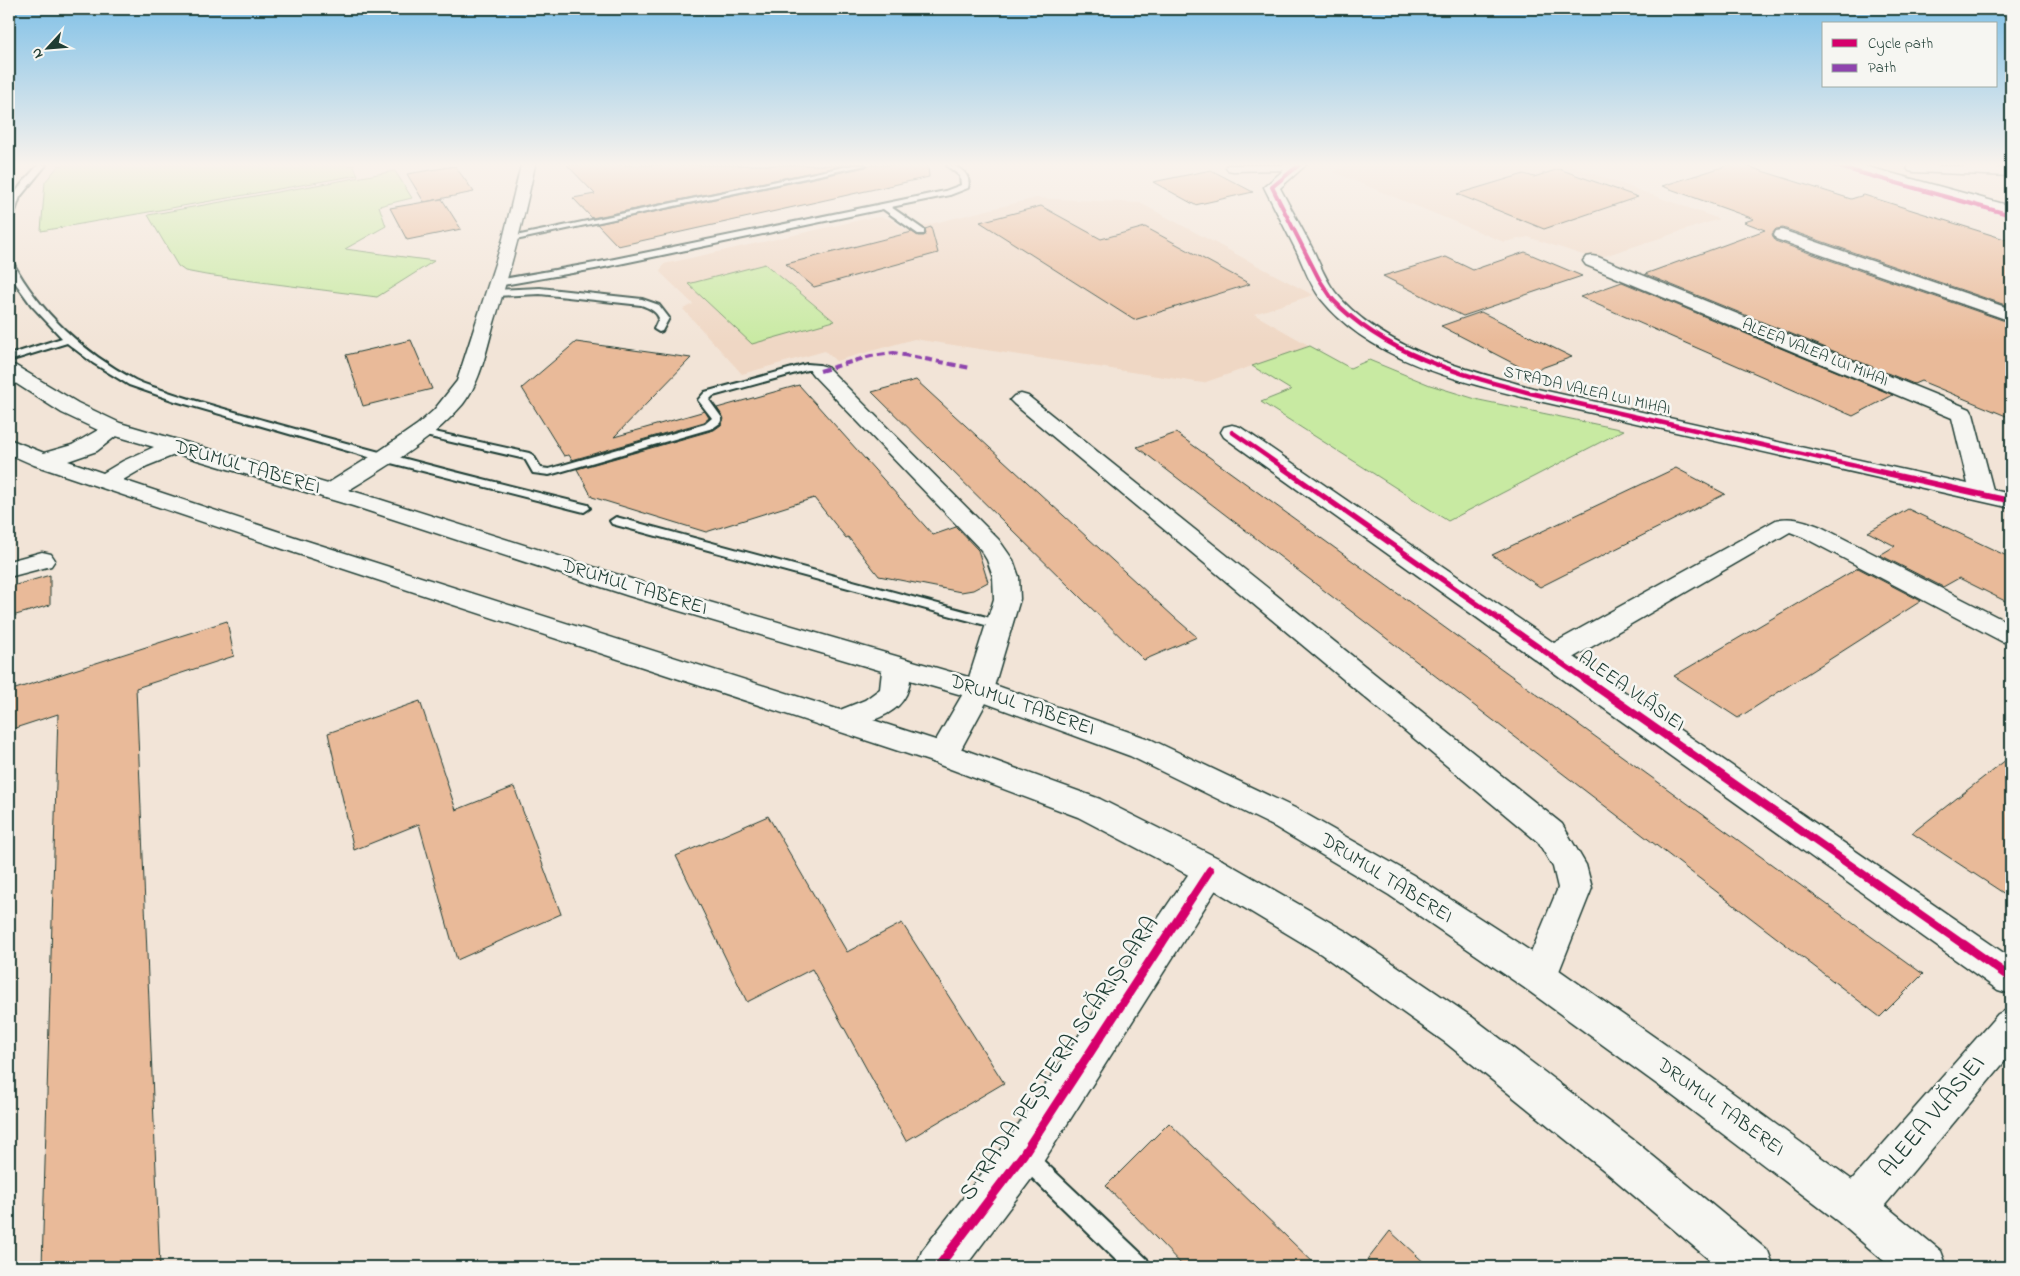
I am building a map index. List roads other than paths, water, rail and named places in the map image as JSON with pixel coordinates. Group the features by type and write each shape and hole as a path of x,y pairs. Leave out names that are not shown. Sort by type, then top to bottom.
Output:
{"street":[{"path":"330,492 421,432 460,397 468,382 514,225"},
{"name":"STRADA VALEA LUI MIHAI","path":"1291,225 1327,294 1342,311 1387,342 1430,362 1478,379 1530,393 2011,501"},
{"path":"1782,235 2011,315"},
{"name":"ALEEA VALEA LUI MIHAI","path":"1592,261 1962,414 1982,494"},
{"name":"DRUMUL TABEREI","path":"9,370 70,408 112,428 330,492 638,590 979,690 1141,748 1286,818 1401,885 1539,977 1724,1110 1855,1208 1925,1267"},
{"path":"820,371 990,545 1000,560 1006,578 1007,599 979,690 943,754"},
{"path":"1021,400 1550,833 1569,865 1575,888 1539,977"},
{"path":"42,460 64,456 85,448 104,437 112,428"},
{"name":"ALEEA VLĂSIEI","path":"1232,432 2011,978"},
{"path":"9,446 42,460 106,482 842,720 943,754 1089,808 1210,870 1334,943 1459,1030 1621,1157 1752,1267"},
{"path":"106,482 121,470 140,459 175,447"},
{"name":"ALEEA VLĂSIEI","path":"1552,657 1785,525 1792,525 1812,532 2011,635"},
{"path":"9,569 42,560"},
{"path":"842,720 875,708 891,696 896,683 897,665"},
{"name":"STRADA PEȘTERA SCĂRIȘOARA","path":"938,1267 1023,1155 1210,870"},
{"name":"ALEEA VLĂSIEI","path":"1855,1208 2011,1026"}],"lane":[{"path":"511,239 580,225"},
{"path":"496,288 795,225"},
{"path":"910,225 921,232"},
{"path":"9,263 12,272 35,304 68,339 97,361 133,383 179,399 383,458 584,508"},
{"path":"496,288 642,302 658,307 661,311 664,318 659,329"},
{"path":"9,358 68,339"},
{"path":"421,432 525,455 537,471 549,472 709,426 717,418 703,400 709,394 807,367 815,367 820,371"},
{"path":"616,521 1000,625"},
{"path":"1023,1155 1139,1267"}]}
